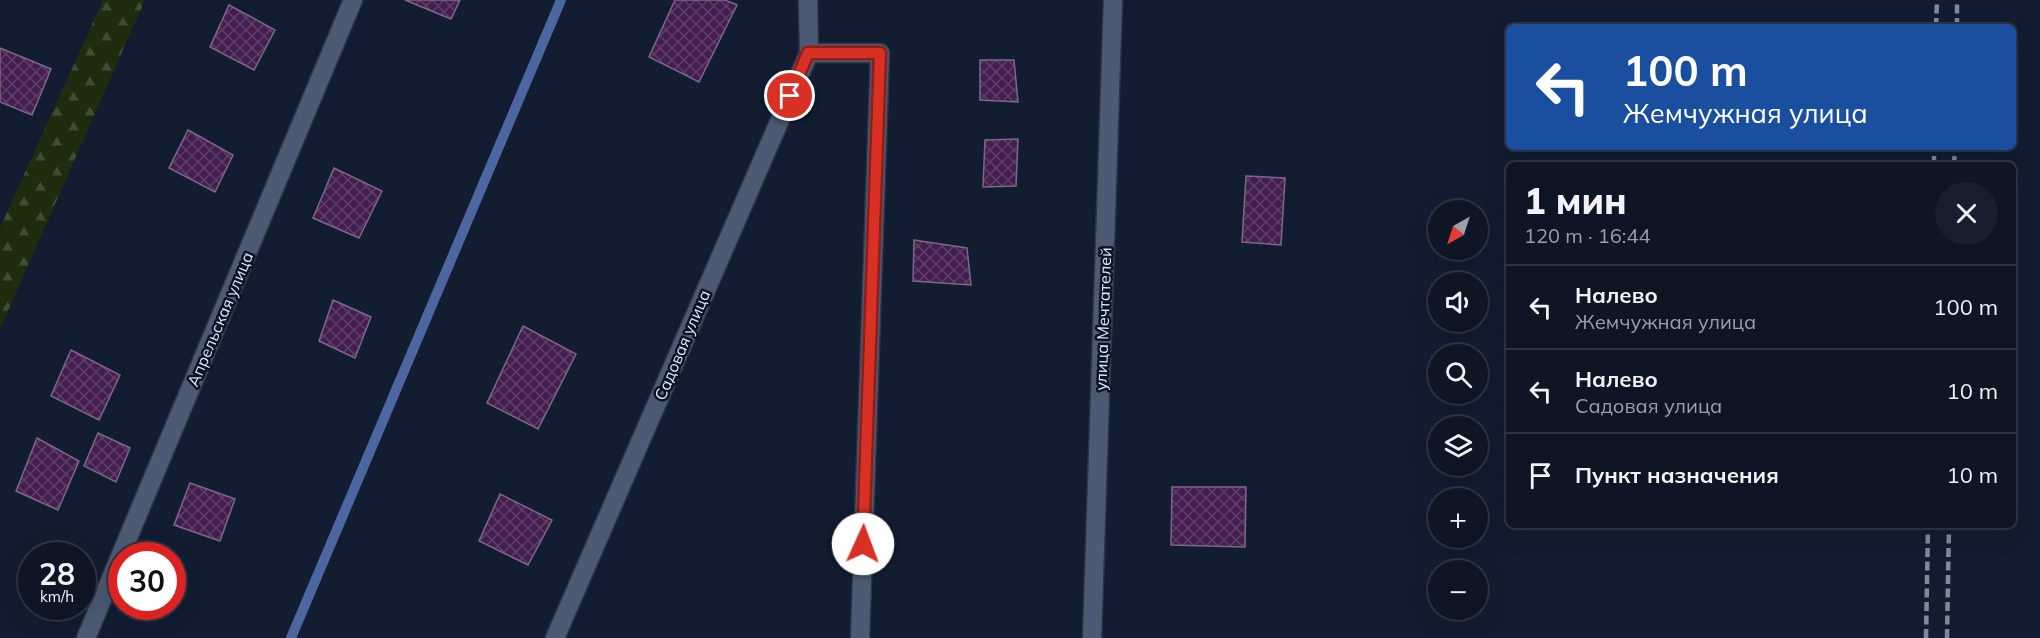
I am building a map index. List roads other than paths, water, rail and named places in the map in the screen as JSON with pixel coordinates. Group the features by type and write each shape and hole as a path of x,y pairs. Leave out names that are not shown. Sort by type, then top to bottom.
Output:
{"street":[{"name":"Апрельская улица","path":"86,638 353,0"},
{"path":"808,0 808,53 880,53 860,638"},
{"name":"улица Мечтателей","path":"1092,638 1113,0"},
{"name":"Садовая улица","path":"555,638 808,53"}],"waterway":[{"path":"291,638 561,0"}],"railway":[{"path":"1936,24 1937,0"},
{"path":"1957,0 1957,24"},
{"path":"1934,150 1934,162"},
{"path":"1954,162 1955,150"},
{"path":"1926,638 1928,528"},
{"path":"1947,638 1949,528"}]}
